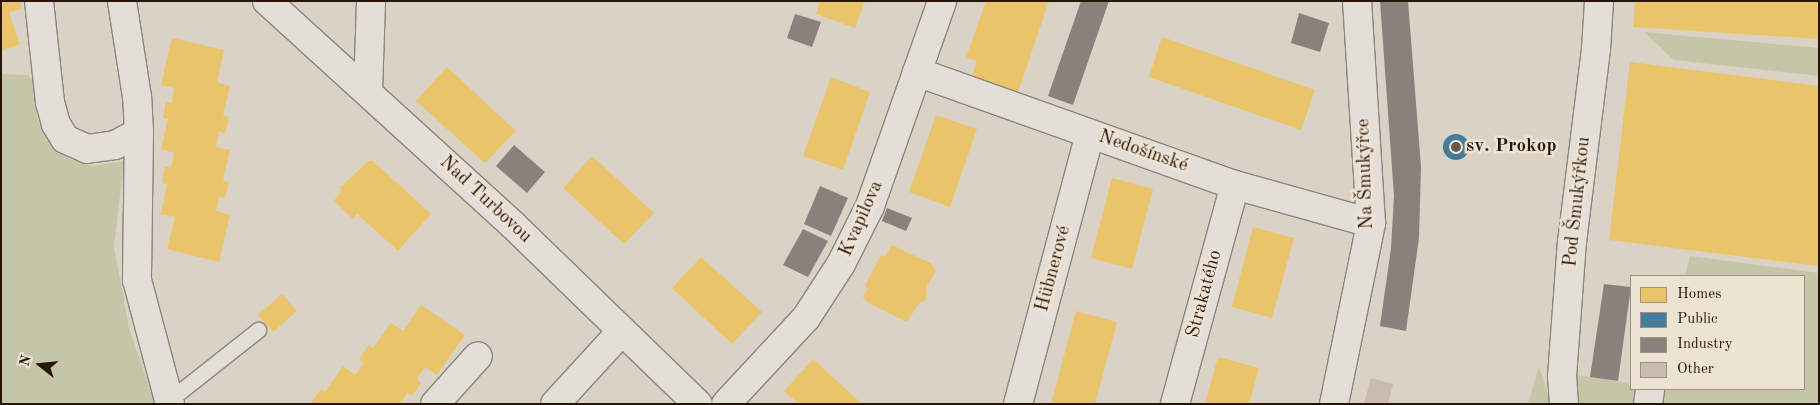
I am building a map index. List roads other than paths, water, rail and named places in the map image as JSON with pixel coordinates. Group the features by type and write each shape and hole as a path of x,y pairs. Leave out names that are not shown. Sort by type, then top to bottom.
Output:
{"street":[{"path":"39,1 50,102 56,124 66,139 87,149 115,145 139,132"},
{"path":"122,1 137,97 139,132 137,280 169,402"},
{"name":"Nad Turbovou","path":"267,1 514,226 698,404"},
{"path":"368,92 371,1"},
{"name":"Kvapilova","path":"726,404 806,318 841,264 870,206 942,1"},
{"name":"Na Šmukýřce","path":"1334,404 1371,224 1357,1"},
{"name":"Pod Šmukýřkou","path":"1564,404 1562,377 1572,242 1596,49 1599,1"},
{"name":"Nedošínské","path":"917,72 1235,185 1371,224"},
{"name":"Hübnerové","path":"1018,404 1090,134"},
{"name":"Strakatého","path":"1175,404 1235,185"},
{"path":"555,404 622,331"},
{"path":"435,404 478,356"},
{"path":"1648,404 1650,390"}],"lane":[{"path":"169,402 258,330"}],"place":[{"name":"sv. Prokop","path":"1456,147"}]}
